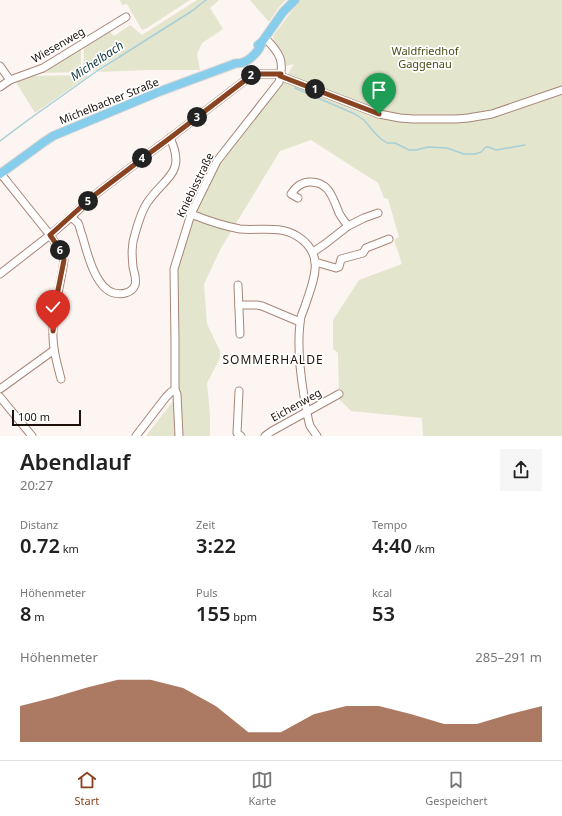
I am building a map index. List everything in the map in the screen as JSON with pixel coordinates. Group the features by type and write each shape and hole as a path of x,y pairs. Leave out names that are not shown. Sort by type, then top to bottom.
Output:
{"main road":[{"name":"Michelbacher Straße","path":"0,174 53,136 161,91 234,64 242,63 261,48 264,40 283,12 295,0"}],"street":[{"name":"Wiesenweg","path":"0,87 10,80 43,68 126,17"},
{"path":"264,40 276,50 280,56 282,65 281,75"},
{"path":"0,66 10,80"},
{"path":"0,274 50,235 92,197 252,75 281,75 379,114 400,118 434,120 468,118 492,114 562,90"},
{"name":"Kniebisstraße","path":"179,436 177,394 175,390 176,342 174,269 191,214 217,161 279,82 281,75"},
{"path":"71,217 78,223 94,270 101,284 107,290 115,293 124,294 129,292 134,285 136,278 133,268 133,241 139,220 146,204 174,170 176,163 175,151 170,138"},
{"path":"0,174 50,235 63,254 64,260 56,300 53,331 54,350 61,379"},
{"path":"298,198 291,194 299,185 310,182 318,183 324,186 331,193 340,214 348,226"},
{"path":"313,252 348,226 378,213"},
{"path":"191,214 218,224 240,229 284,230 297,236 307,244 313,252 316,268 314,279 300,322 299,363 307,411 311,427 317,436"},
{"path":"315,262 336,268 339,267 341,259 363,253 366,248 389,239"},
{"path":"238,285 240,334"},
{"path":"239,305 262,306 300,322"},
{"path":"0,389 54,350"},
{"path":"136,436 166,396 175,390"},
{"path":"239,391 237,433 241,436"},
{"name":"Eichenweg","path":"265,436 339,394"},
{"path":"0,397 32,436"}],"green space":[{"path":"120,0 190,0 142,30 127,4 122,5"},
{"path":"197,0 219,0 210,8 223,29 202,43 197,54 200,70 99,72 119,58 118,56 93,72 83,73 84,46 109,31 114,36 130,25 142,35"},
{"path":"250,0 286,0 279,7 269,22"},
{"name":"Waldfriedhof Gaggenau","path":"300,0 562,0 562,436 423,436 422,418 351,411 339,399 338,353 333,349 333,320 359,280 402,264 394,240 399,237 388,199 384,198 378,183 311,140 280,151 221,248 204,284 207,324 220,351 220,358 207,383 210,414 210,436 181,436 180,402 177,377 179,351 177,270 190,228 210,179 225,156 281,86 294,64 286,66 283,52 275,43 273,36"},
{"path":"81,48 81,72 42,73 42,72"},
{"path":"28,76 88,76 35,113 16,82"},
{"path":"174,400 175,436 146,436"}],"waterway":[{"name":"Michelbach","path":"0,141 97,71 192,11 206,0"},
{"path":"295,88 355,114 364,120 381,139 387,143 395,143 409,150 428,147 447,148 464,154 475,154 481,152 486,147 496,150 525,145"}],"district":[{"name":"SOMMERHALDE","path":"273,360"}],"route":[{"path":"53,331 56,300 64,260 63,254 50,235 92,197 252,75 281,74 280,76 379,114"}]}
